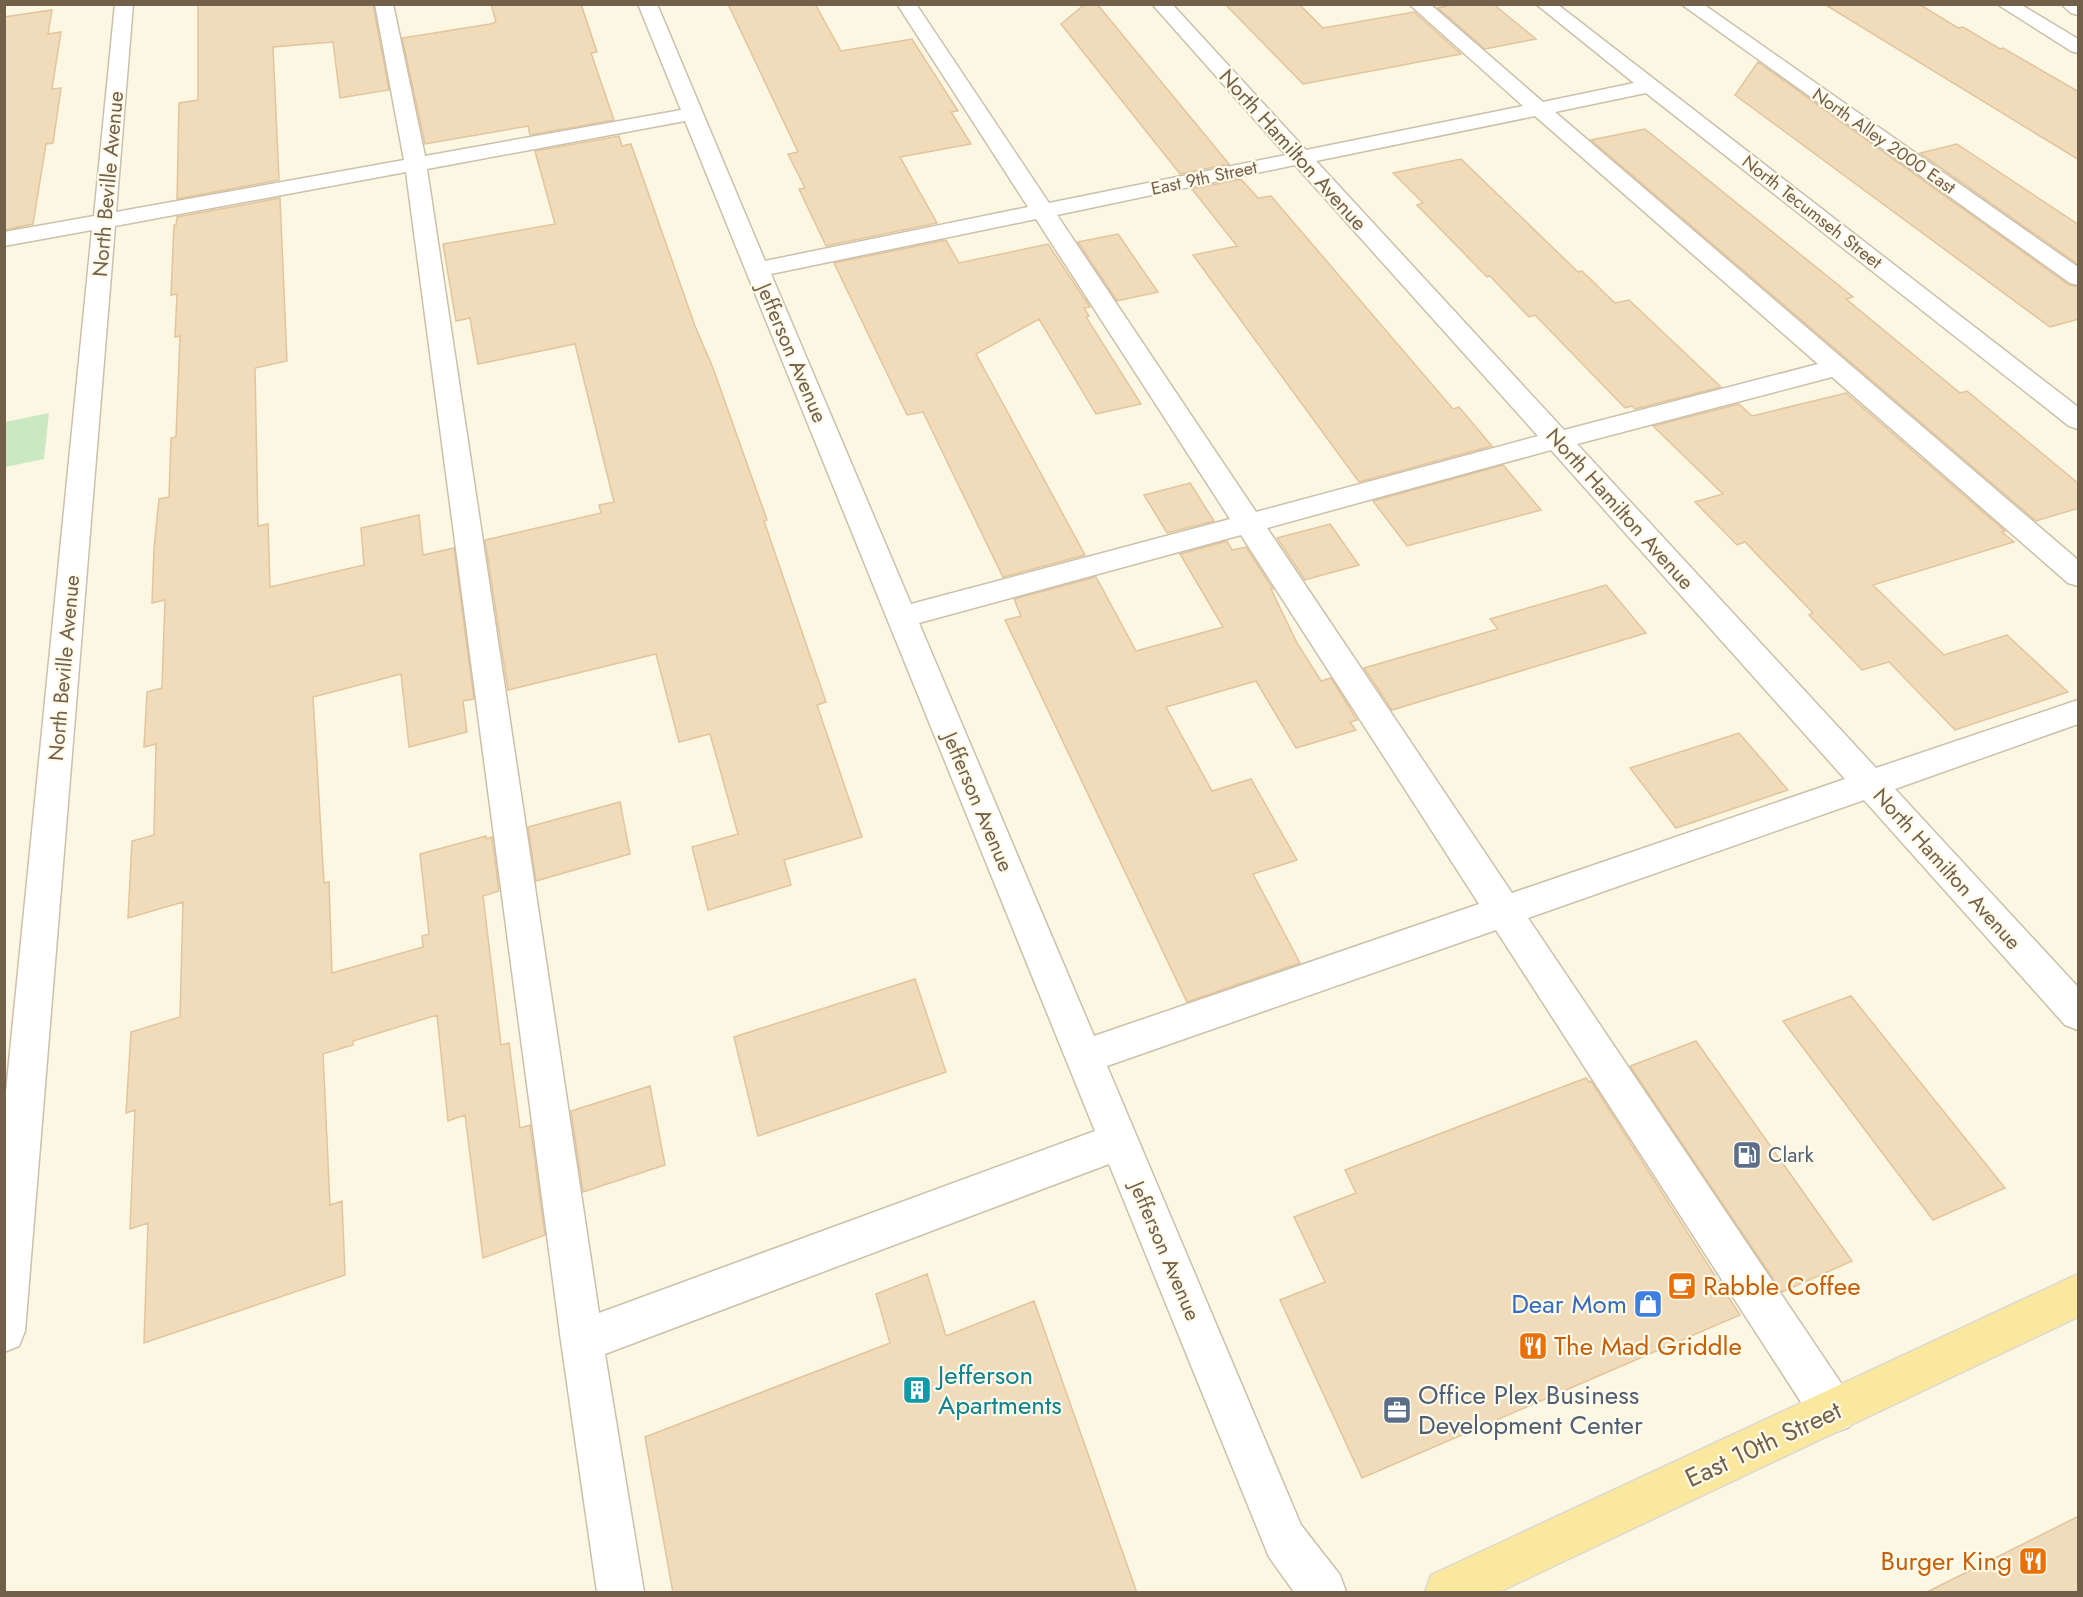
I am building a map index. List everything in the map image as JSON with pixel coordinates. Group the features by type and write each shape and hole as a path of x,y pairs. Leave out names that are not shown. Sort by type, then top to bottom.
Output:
{"main road":[{"name":"East 10th Street","path":"1448,1593 2079,1295"}],"street":[{"name":"North Beville Avenue","path":"4,1331 124,4"},
{"path":"384,4 416,165 582,1341 620,1593"},
{"name":"Jefferson Avenue","path":"647,4 1285,1541 1323,1593"},
{"path":"906,4 1833,1411"},
{"name":"North Hamilton Avenue","path":"1161,4 2079,1013"},
{"path":"1418,4 2079,576"},
{"name":"North Tecumseh Street","path":"1545,4 2079,420"},
{"name":"North Alley 2000 East","path":"1690,4 2079,278"},
{"path":"2006,4 2079,47"},
{"path":"2070,4 2079,9"},
{"name":"East 9th Street","path":"757,270 1650,86"},
{"path":"4,239 692,114"},
{"path":"902,618 1557,440 1838,367"},
{"path":"1084,1057 2079,712"},
{"path":"582,1341 1119,1141"}],"green space":[{"path":"49,413 44,459 5,467 5,422"}],"building":[{"path":"198,4 373,4 389,90 340,98 333,42 273,47 279,180 177,199 179,103 198,100"},
{"path":"491,4 581,4 597,52 591,53 614,120 530,135 528,126 425,144 402,38 496,22"},
{"path":"728,4 815,4 841,51 912,39 958,111 951,112 971,144 900,157 937,223 826,246 799,189 805,188 788,154 798,152"},
{"path":"1085,4 1097,4 1229,164 1180,174 1061,24"},
{"path":"1225,4 1299,4 1323,28 1414,12 1461,54 1303,84"},
{"path":"1455,4 1493,4 1536,39 1485,49 1438,8"},
{"path":"1824,4 1919,4 1958,28 1963,27 2000,49 2003,48 2079,92 2079,160"},
{"path":"52,10 48,34 61,32 52,89 61,88 53,143 46,144 33,224 4,230 4,17"},
{"path":"1758,62 2069,285 2079,287 2079,319 2050,327 1735,95"},
{"path":"1645,129 1853,297 1846,299 1960,393 1967,391 2079,484 2079,508 2036,521 1591,140"},
{"path":"619,136 622,146 631,144 767,520 764,521 826,702 817,705 862,837 784,860 791,885 708,910 692,847 738,834 710,734 679,742 656,654 508,690 485,540 601,513 599,505 614,502 575,344 478,364 470,318 456,321 443,244 555,224 535,151"},
{"path":"1957,144 2079,225 2079,265 1920,153"},
{"path":"1461,159 1578,272 1582,271 1615,303 1629,300 1721,387 1635,409 1632,406 1625,408 1535,315 1529,317 1490,276 1487,277 1417,205 1423,203 1393,173"},
{"path":"1241,179 1258,198 1271,196 1453,409 1459,407 1492,446 1359,482 1193,255 1237,246 1192,189"},
{"path":"280,198 287,361 255,368 258,526 268,524 270,587 364,565 361,528 419,515 423,555 454,548 474,699 463,701 467,732 409,747 401,674 313,697 324,883 329,882 332,973 423,947 422,936 429,934 420,854 486,836 486,839 492,837 499,891 483,896 501,1045 509,1043 520,1128 530,1125 545,1235 483,1258 465,1115 448,1121 437,1015 353,1041 353,1045 323,1054 330,1205 342,1201 345,1275 144,1343 148,1223 130,1229 135,1110 126,1113 131,1032 180,1017 183,902 128,918 132,841 154,835 156,744 144,747 147,692 162,688 165,600 152,603 159,499 169,497 171,438 176,437 180,336 175,337 177,294 171,295 174,225 176,225 177,217"},
{"path":"1118,234 1158,292 1117,301 1078,242"},
{"path":"946,240 959,263 1048,244 1090,307 1084,308 1089,316 1086,317 1141,404 1096,414 1039,319 976,354 1085,555 1003,577 923,412 907,415 834,263"},
{"path":"1846,393 2005,531 2002,532 2014,542 1873,585 1944,655 2007,635 2068,692 1955,730 1889,662 1862,670 1809,615 1813,613 1745,542 1737,545 1695,502 1723,494 1653,426 1739,404 1752,416"},
{"path":"1503,465 1541,510 1407,546 1373,501"},
{"path":"1190,483 1214,521 1167,533 1144,495"},
{"path":"1330,524 1359,565 1305,580 1277,538"},
{"path":"1227,541 1232,550 1246,547 1273,589 1271,589 1297,643 1321,681 1331,678 1357,720 1350,722 1356,730 1296,748 1256,681 1166,707 1212,791 1251,779 1297,860 1253,874 1300,963 1187,1002 1005,620 1021,616 1014,599 1096,577 1136,651 1223,627 1180,554"},
{"path":"1606,585 1646,633 1392,710 1364,668 1498,629 1490,619"},
{"path":"1739,733 1788,790 1676,828 1630,768"},
{"path":"620,802 630,854 536,881 528,827"},
{"path":"915,979 946,1072 758,1136 734,1037"},
{"path":"1851,996 2005,1188 1933,1220 1783,1021"},
{"path":"1696,1041 1852,1261 1782,1292 1630,1066"},
{"path":"1586,1078 1589,1082 1591,1081 1740,1315 1362,1478 1280,1300 1325,1282 1294,1217 1356,1193 1345,1170"},
{"path":"650,1086 665,1165 583,1192 571,1111"},
{"name":"Jefferson Apartments","path":"927,1274 946,1336 1034,1301 1137,1593 673,1593 645,1437 890,1343 876,1294"},
{"name":"Burger King","path":"2079,1516 2079,1593 1925,1593"}],"place":[{"name":"Clark","path":"1747,1155"},
{"name":"Rabble Coffee","path":"1682,1286"},
{"name":"Dear Mom","path":"1648,1304"},
{"name":"The Mad Griddle","path":"1533,1346"},
{"name":"Jefferson Apartments","path":"917,1390"},
{"name":"Office Plex Business Development Center","path":"1397,1410"},
{"name":"Burger King","path":"2033,1561"}]}
